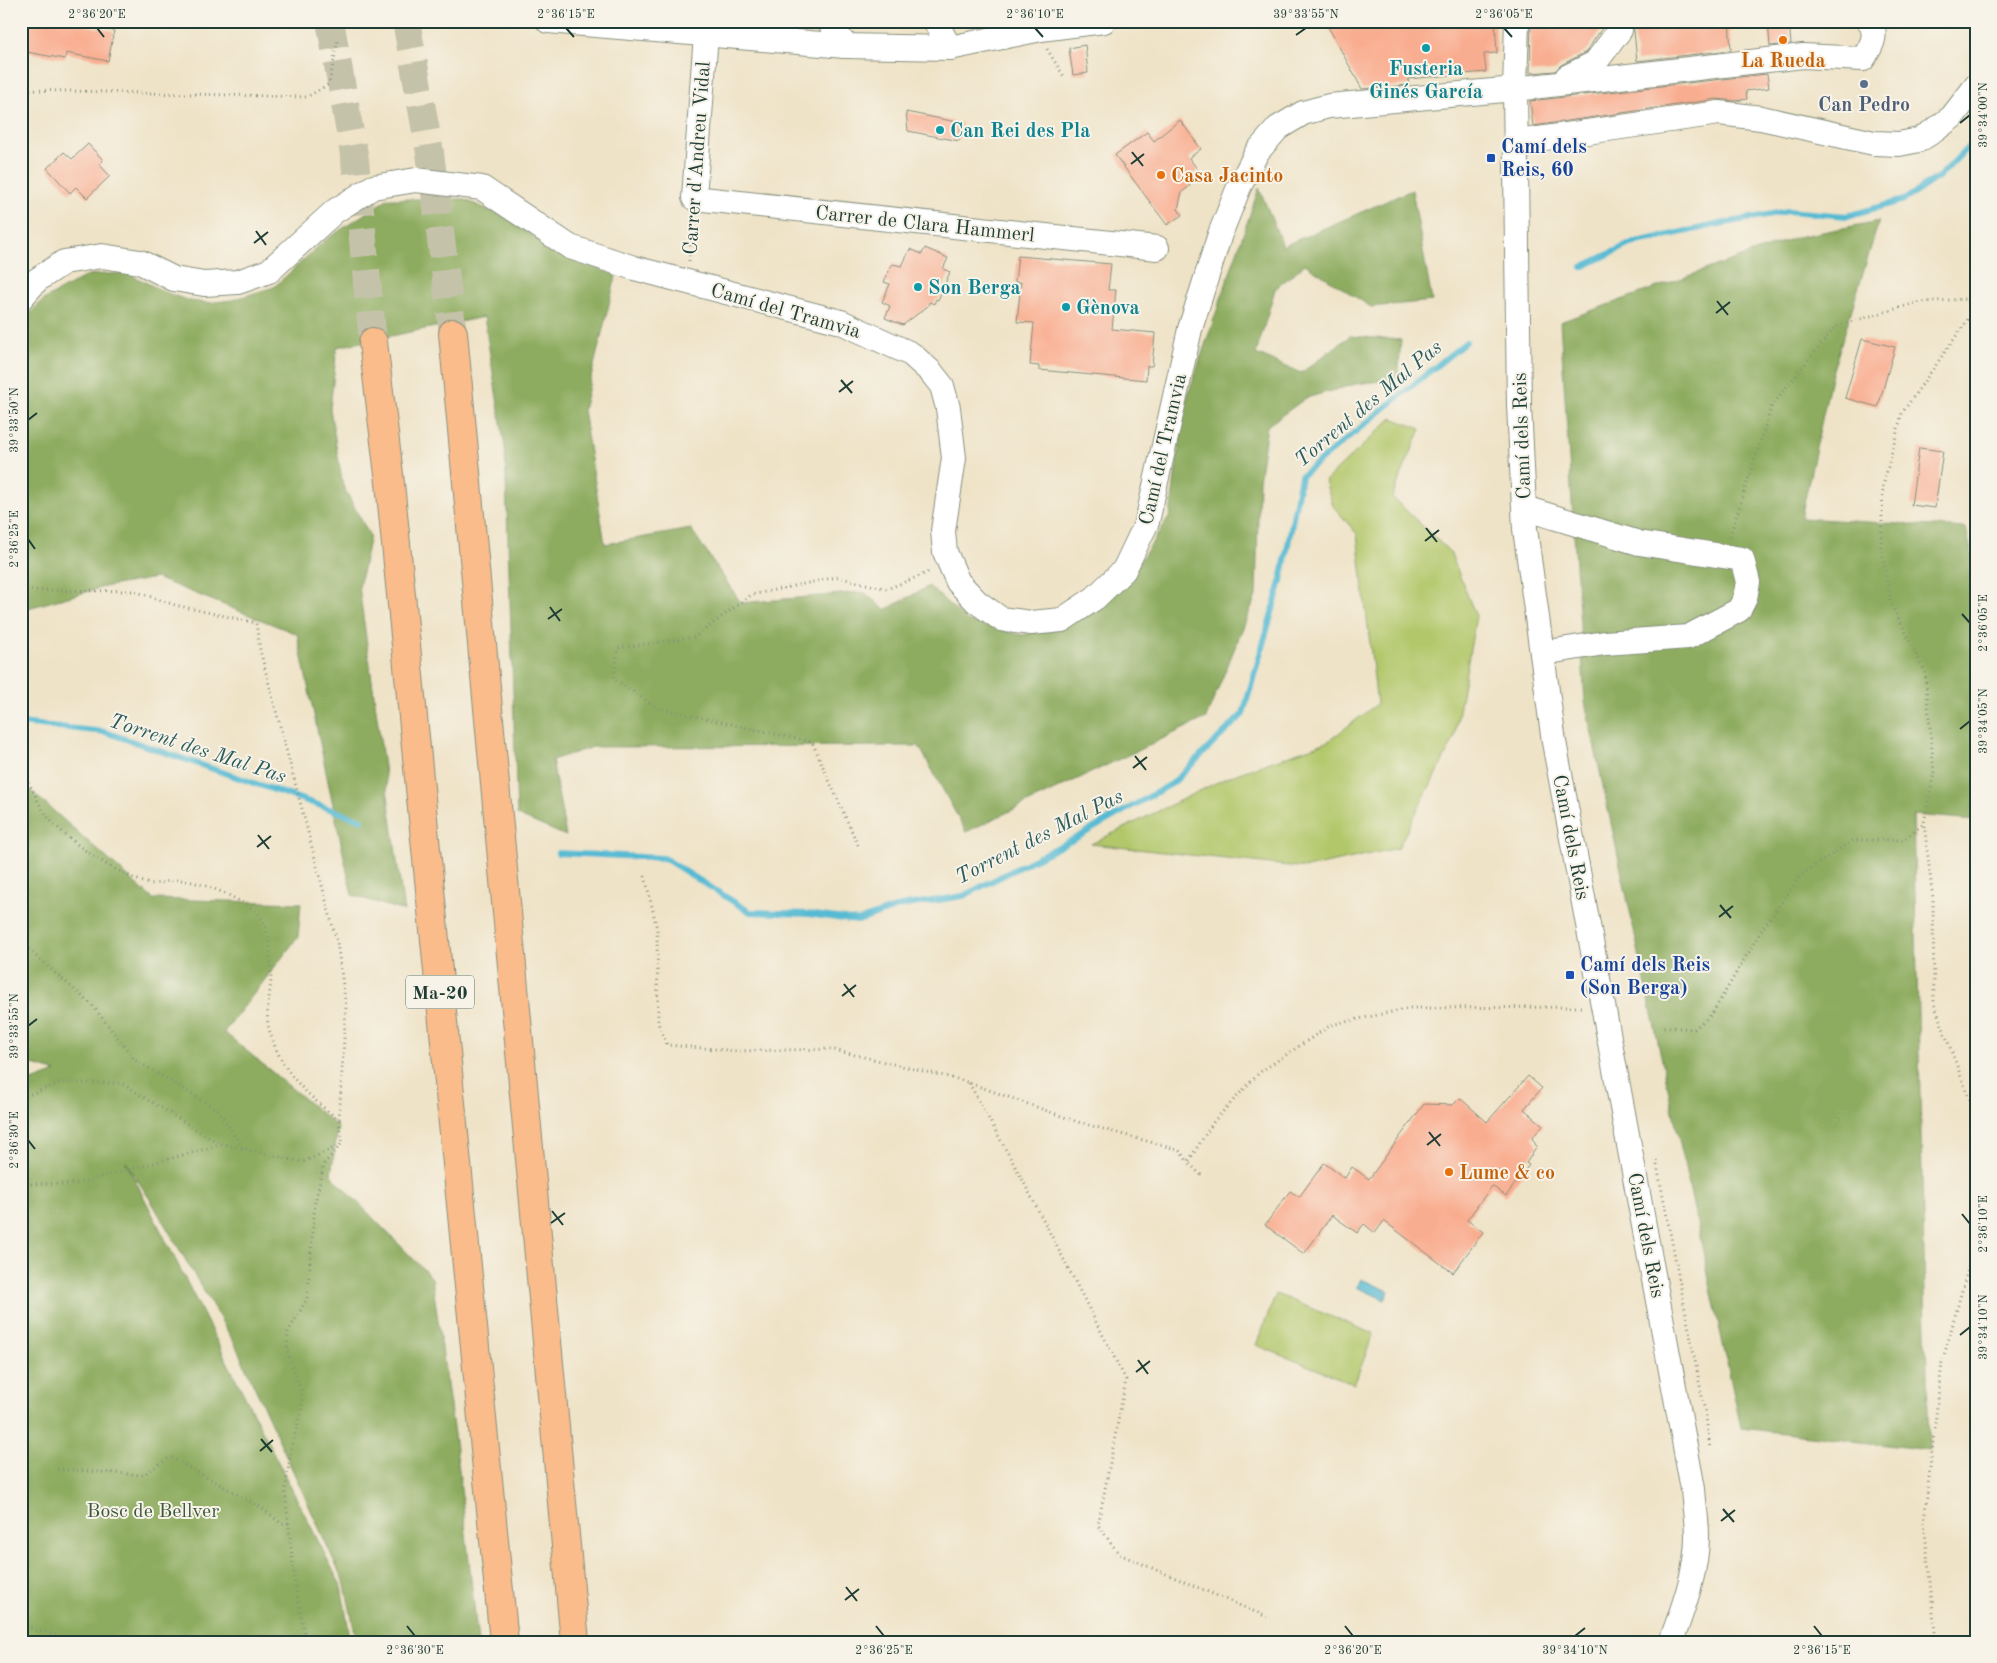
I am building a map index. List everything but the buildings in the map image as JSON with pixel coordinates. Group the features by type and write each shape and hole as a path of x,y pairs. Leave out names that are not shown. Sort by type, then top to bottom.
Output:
{"highway":[{"path":"453,333 576,1642"},
{"name":"Ma-20","path":"373,342 390,483 504,1642"}],"street":[{"path":"548,21 845,46 950,48 1041,29 1104,21"},
{"path":"828,21 845,46"},
{"path":"935,21 950,48"},
{"name":"Camí dels Reis","path":"1517,21 1515,89 1519,405 1524,508 1554,742 1693,1489 1697,1537 1693,1570 1671,1642"},
{"path":"1545,85 1803,56 1863,59 1872,46 1874,37 1869,21"},
{"path":"1609,77 1619,26"},
{"path":"1545,85 1580,72 1595,63 1619,26"},
{"name":"Carrer d'Andreu Vidal","path":"694,198 706,34"},
{"name":"Camí del Tramvia","path":"21,298 37,280 64,262 102,256 140,262 174,278 204,284 238,282 269,271 335,211 373,187 416,180 482,188 570,247 634,268 841,322 911,354 932,372 942,386 948,408 954,458 943,531 945,552 958,582 977,602 1001,619 1031,623 1062,620 1095,598 1124,570 1148,522 1190,329 1220,234 1239,187 1257,152 1278,128 1303,113 1329,106 1545,85"},
{"path":"1516,142 1719,114 1761,118 1874,143 1899,144 1919,140 1935,130 1952,117 1976,86"},
{"name":"Carrer de Clara Hammerl","path":"694,198 1157,248"},
{"path":"1524,508 1638,543 1742,559 1748,582 1745,598 1739,610 1688,637 1605,643 1542,653"}],"path":[{"path":"1041,29 1044,44 1065,78"},
{"path":"30,90 308,97 329,84 338,40"},
{"name":"Carrer d'Andreu Vidal","path":"687,282 694,198"},
{"path":"1723,556 1772,405 1836,326 1920,302 1966,299 1976,308 1902,413 1883,486 1881,547 1891,604 1925,672 1934,772 1924,824 1933,899 1934,1004 1976,1117"},
{"path":"858,845 812,742 658,708 614,679 618,648 695,637 751,595 837,577 887,589 927,573 945,552"},
{"path":"21,590 134,591 175,605 256,622 262,659 337,942 346,1006 339,1120 342,1143 324,1164 316,1203 308,1299 288,1332 287,1350 301,1391 302,1407 291,1449 285,1492 290,1523 295,1584 306,1642"},
{"path":"21,775 27,780 45,813 64,833 98,859 148,884 180,880 230,895 261,916 269,935 271,982 267,997 269,1028 285,1067 304,1093 339,1120"},
{"path":"1664,1028 1694,1029 1712,1014 1761,931 1801,875 1853,840 1904,840 1924,824"},
{"path":"646,876 657,929 658,1023 667,1045 736,1051 830,1049 968,1083 1078,1122 1179,1150 1201,1174"},
{"path":"21,943 92,1004 135,1060 218,1110 244,1149"},
{"path":"1188,1162 1214,1121 1260,1072 1331,1025 1410,1008 1604,1006"},
{"path":"21,1098 59,1083 121,1083 223,1144 303,1162 342,1143"},
{"path":"968,1083 1021,1177 1126,1380 1098,1525 1119,1554 1267,1617"},
{"path":"21,1184 76,1184 223,1144"},
{"path":"1655,1154 1706,1417 1711,1456"},
{"path":"1936,1642 1924,1521 1942,1363 1976,1240"},
{"path":"57,1470 143,1475 170,1457 262,1508 282,1524 290,1523"},
{"path":"21,1625 80,1642"}],"green space":[{"path":"1259,188 1283,246 1412,190 1432,301 1371,307 1305,264 1275,289 1256,354 1301,373 1350,336 1401,340 1398,379 1356,384 1306,398 1267,426 1259,481 1256,596 1206,718 966,832 919,746 593,747 552,760 566,836 517,815 505,448 484,317 337,347 330,409 343,486 370,536 359,587 404,911 352,895 297,634 156,578 104,587 21,610 21,321 45,299 88,275 127,273 167,293 190,301 208,303 232,300 274,287 324,241 387,199 463,199 505,217 544,244 616,276 583,410 605,544 691,529 741,603 864,592 885,610 929,586 967,621 1021,635 1060,629 1134,570 1170,516 1184,406"},
{"path":"1879,221 1831,377 1801,518 1966,528 1976,574 1976,820 1913,815 1929,1450 1741,1428 1585,702 1560,322 1797,237"},
{"path":"1392,418 1421,429 1392,497 1450,552 1476,616 1454,739 1398,848 1307,868 1091,844 1228,777 1327,742 1377,704 1357,534 1333,506 1325,481"},
{"name":"Bosc de Bellver","path":"21,782 153,899 301,903 298,937 224,1032 338,1127 331,1175 432,1278 459,1470 478,1642 357,1642 345,1585 235,1344 126,1162 341,1586 351,1642 21,1642 21,1085 56,1072 21,1061"},
{"path":"1276,1294 1374,1334 1354,1384 1256,1345"}],"water":[{"path":"1361,1279 1389,1291 1385,1300 1357,1287"}],"waterway":[{"name":"Torrent des Mal Pas","path":"1582,267 1632,243 1720,224 1788,211 1847,216 1904,200 1941,175 1976,139"},
{"name":"Torrent des Mal Pas","path":"558,853 664,858 750,912 808,914 858,921 901,906 963,896 1078,837 1173,783 1243,714 1281,581 1301,476 1466,342"},
{"name":"Torrent des Mal Pas","path":"21,723 105,732 362,820"}],"tunnel":[{"path":"330,21 355,160 373,342"},
{"path":"406,21 430,153 453,333"}],"place":[{"name":"La Rueda","path":"1783,40"},
{"name":"Fusteria Ginés García","path":"1426,48"},
{"name":"Can Pedro","path":"1864,84"},
{"name":"Can Rei des Pla","path":"940,130"},
{"name":"Camí dels Reis, 60","path":"1491,158"},
{"name":"Casa Jacinto","path":"1161,175"},
{"name":"Son Berga","path":"918,287"},
{"name":"Gènova","path":"1066,307"},
{"name":"Camí dels Reis (Son Berga)","path":"1570,975"},
{"name":"Lume & co","path":"1449,1172"}]}
